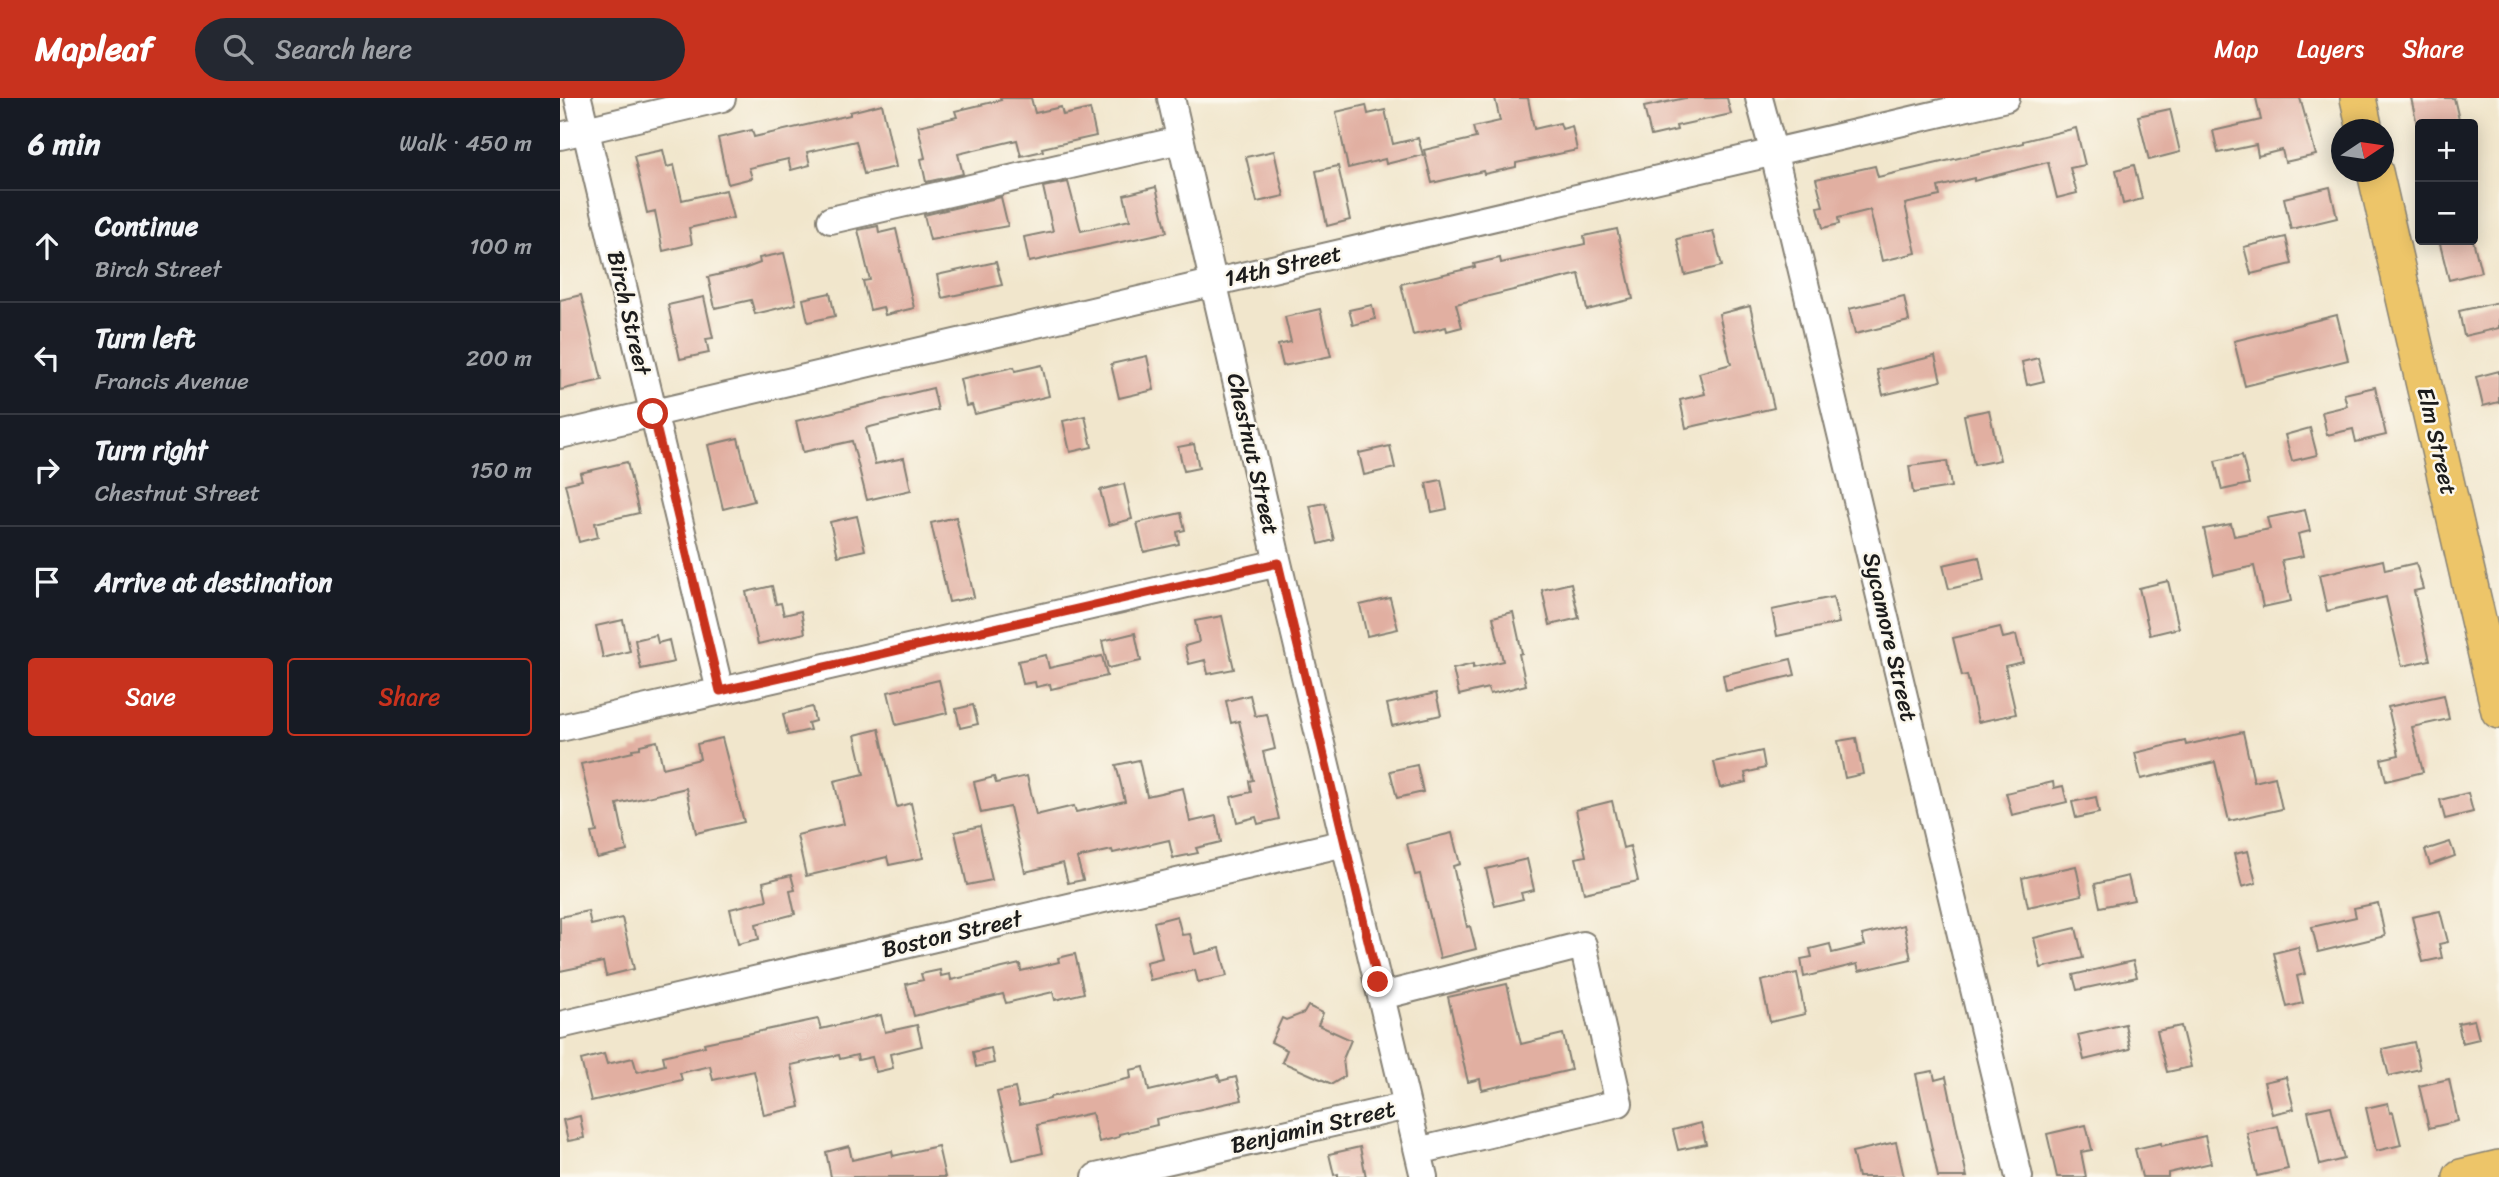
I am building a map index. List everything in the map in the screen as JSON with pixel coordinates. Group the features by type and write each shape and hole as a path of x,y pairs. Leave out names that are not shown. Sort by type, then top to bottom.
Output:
{"main road":[{"path":"2358,98 2363,119"},
{"name":"Elm Street","path":"2377,182 2499,711"},
{"path":"2461,1177 2499,1168"}],"street":[{"name":"Birch Street","path":"578,98 573,133 653,414 720,691"},
{"path":"573,133 722,98"},
{"name":"Chestnut Street","path":"1171,98 1424,1177"},
{"name":"Sycamore Street","path":"1759,98 2019,1177"},
{"name":"14th Street","path":"560,435 2006,98"},
{"path":"831,220 1180,140"},
{"path":"560,727 1278,563"},
{"name":"Boston Street","path":"560,1025 1345,844"},
{"path":"1382,996 1583,945 1619,1103 1418,1151"},
{"name":"Benjamin Street","path":"1096,1177 1407,1106"}],"building":[{"path":"1000,98 1031,98 1035,113 1061,107 1063,115 1090,109 1096,136 1042,148 1043,151 1021,156 1017,140 958,154 963,174 926,182 921,159 925,158 918,126 957,117 955,111 1001,100"},
{"path":"1495,98 1528,98 1534,129 1560,123 1562,129 1572,126 1577,150 1516,163 1516,167 1484,174 1483,171 1432,183 1424,150 1476,138 1473,127 1500,121"},
{"path":"1685,98 1727,98 1731,114 1676,126 1677,130 1651,136 1644,107"},
{"path":"2256,98 2300,98 2316,155 2285,162 2282,150 2258,156 2256,145 2218,153 2213,131 2261,120"},
{"path":"2411,98 2454,98 2459,119 2416,119"},
{"path":"882,104 896,167 864,174 856,141 807,152 810,165 791,170 788,159 749,168 752,178 728,184 718,138 752,130 754,137 850,115 850,112"},
{"path":"1366,105 1368,114 1385,110 1393,144 1418,138 1423,155 1386,164 1385,159 1348,168 1336,112"},
{"path":"2170,109 2180,152 2149,160 2138,116"},
{"path":"2076,128 2085,165 2070,168 2077,193 2057,198 2048,162 1974,181 1974,178 1938,187 1940,196 1905,204 1916,253 1882,261 1870,210 1838,218 1839,224 1823,228 1818,207 1823,206 1816,179 1875,166 1878,177"},
{"path":"663,150 667,167 674,165 682,200 726,190 733,218 689,228 692,244 663,251 655,211 647,213 634,156"},
{"path":"1274,151 1284,196 1257,202 1246,157"},
{"path":"2134,165 2142,199 2123,204 2116,170"},
{"path":"1338,166 1350,220 1327,226 1316,171"},
{"path":"1068,182 1081,231 1130,220 1124,195 1156,187 1167,232 1029,262 1024,237 1053,231 1043,187"},
{"path":"2330,187 2337,218 2291,229 2284,198"},
{"path":"1001,197 1008,226 930,240 924,215"},
{"path":"878,226 879,233 896,229 914,308 885,315 883,307 870,310 863,281 870,280 858,230"},
{"path":"1617,229 1633,299 1587,310 1579,274 1456,304 1462,327 1447,331 1446,327 1413,335 1401,284 1475,267 1474,264 1500,258 1501,263 1585,244 1584,236"},
{"path":"1713,231 1722,266 1685,275 1677,239"},
{"path":"2286,237 2292,264 2251,274 2244,247"},
{"path":"2440,245 2474,245 2481,272 2449,280"},
{"path":"784,253 796,304 755,314 751,300 715,308 708,277 744,269 760,263 759,258"},
{"path":"996,262 1002,285 942,298 937,275"},
{"path":"830,293 835,316 808,322 803,299"},
{"path":"581,295 602,380 560,390 560,300"},
{"path":"1904,296 1909,321 1855,334 1849,309"},
{"path":"704,297 713,338 706,339 709,353 680,359 668,305"},
{"path":"2499,302 2499,328 2464,336 2459,311"},
{"path":"1372,305 1375,319 1353,325 1349,310"},
{"path":"1750,306 1774,408 1686,428 1680,400 1705,394 1699,373 1731,364 1719,314"},
{"path":"1320,309 1331,356 1283,366 1278,345 1291,342 1285,317"},
{"path":"2337,315 2348,360 2245,386 2234,341"},
{"path":"1147,356 1154,390 1119,398 1111,364"},
{"path":"1935,356 1941,381 1883,395 1877,370"},
{"path":"2038,358 2044,381 2027,385 2022,362"},
{"path":"1042,365 1049,396 975,414 972,405 966,406 960,379 1014,367 1015,371"},
{"path":"2499,371 2499,402 2483,406 2476,377"},
{"path":"2375,387 2386,435 2356,442 2353,429 2327,435 2322,412 2347,406 2344,394"},
{"path":"933,388 938,410 866,428 875,464 904,458 911,490 867,500 852,441 803,452 796,421"},
{"path":"1989,410 2000,460 1974,465 1964,415"},
{"path":"1085,416 1092,447 1070,452 1063,421"},
{"path":"2310,428 2317,455 2292,461 2285,435"},
{"path":"738,438 754,501 723,509 708,445"},
{"path":"1194,444 1199,468 1184,471 1178,447"},
{"path":"1390,446 1395,468 1364,475 1359,453"},
{"path":"2242,455 2249,484 2222,490 2215,461"},
{"path":"1947,461 1951,487 1913,493 1909,466"},
{"path":"627,462 639,513 595,523 598,537 579,542 565,484 582,480 580,473"},
{"path":"1441,480 1447,509 1432,512 1426,483"},
{"path":"1124,484 1132,519 1109,525 1100,490"},
{"path":"1325,503 1334,540 1319,544 1310,506"},
{"path":"2305,510 2310,531 2298,534 2303,556 2282,560 2291,601 2263,607 2254,566 2214,575 2204,529 2231,524 2234,536 2270,529 2267,518"},
{"path":"1181,513 1185,530 1177,532 1179,544 1144,552 1137,523"},
{"path":"857,516 865,550 838,556 830,522"},
{"path":"956,517 974,597 949,602 931,523"},
{"path":"1979,557 1984,581 1949,589 1943,565"},
{"path":"2383,560 2385,570 2416,563 2423,589 2414,591 2430,660 2402,666 2386,597 2327,611 2319,575"},
{"path":"2168,581 2179,628 2150,635 2139,588"},
{"path":"1571,583 1579,618 1550,625 1542,590"},
{"path":"772,586 776,604 781,603 784,615 801,611 805,633 758,644 746,592"},
{"path":"1833,597 1839,623 1777,636 1772,610"},
{"path":"1390,598 1398,629 1367,636 1360,605"},
{"path":"1513,612 1526,685 1490,694 1488,688 1459,695 1453,669 1473,664 1473,668 1503,661 1493,617"},
{"path":"1222,616 1234,669 1208,674 1205,660 1189,664 1185,646 1199,642 1195,621"},
{"path":"623,620 630,651 603,658 596,626"},
{"path":"2000,627 2003,638 2016,635 2023,662 2005,666 2016,714 1978,722 1967,675 1962,676 1953,638"},
{"path":"1135,633 1141,661 1108,668 1102,641"},
{"path":"656,635 658,643 669,640 674,662 641,669 635,640"},
{"path":"1046,655 1049,668 1102,656 1107,676 1051,689 1050,684 1036,687 1035,682 1023,684 1018,661"},
{"path":"1791,659 1795,675 1726,691 1723,675"},
{"path":"939,680 947,713 896,725 888,692"},
{"path":"1436,693 1441,715 1392,726 1387,704"},
{"path":"1250,695 1255,716 1267,714 1275,749 1263,752 1279,819 1258,824 1256,817 1237,822 1231,797 1251,792 1249,781 1253,780 1239,721 1231,723 1226,701"},
{"path":"2444,695 2449,719 2412,727 2423,772 2386,781 2381,759 2399,755 2388,707"},
{"path":"973,705 978,724 960,728 956,709"},
{"path":"812,707 815,721 808,723 810,730 788,735 783,714"},
{"path":"879,729 897,807 911,803 923,858 889,865 887,857 806,876 797,835 844,824 834,781 864,774 855,735"},
{"path":"2243,732 2254,782 2275,777 2282,809 2229,821 2215,762 2141,779 2135,753 2185,741 2186,745"},
{"path":"722,738 744,822 696,833 686,788 617,804 627,851 597,858 591,833 597,832 581,764 633,752 632,749 640,748 640,745 657,741 663,768 700,759 697,744"},
{"path":"1856,738 1863,774 1845,778 1838,741"},
{"path":"1762,751 1765,768 1745,773 1747,782 1720,788 1714,762"},
{"path":"1139,760 1147,796 1183,788 1190,822 1216,816 1221,842 1196,848 1198,853 1173,858 1169,840 1077,858 1083,880 1068,883 1063,863 1025,872 1010,807 981,813 974,782 994,777 996,783 1027,776 1036,815 1074,806 1076,812 1125,801 1116,765"},
{"path":"1417,765 1423,792 1397,798 1390,771"},
{"path":"2053,782 2054,788 2063,786 2067,802 2012,815 2006,793"},
{"path":"2468,793 2473,812 2445,819 2440,800"},
{"path":"2096,797 2099,813 2076,818 2072,802"},
{"path":"1612,801 1623,848 1630,846 1638,881 1584,893 1576,858 1586,856 1576,810"},
{"path":"980,826 992,880 967,885 955,832"},
{"path":"1452,833 1460,864 1453,866 1467,927 1470,926 1476,949 1440,958 1420,874 1415,875 1407,844"},
{"path":"2450,842 2455,856 2430,865 2425,850"},
{"path":"2248,851 2256,883 2242,887 2234,854"},
{"path":"1527,859 1534,890 1521,893 1523,899 1495,906 1486,869"},
{"path":"2076,866 2082,895 2028,907 2022,878"},
{"path":"791,875 795,890 790,891 795,914 756,924 759,939 738,944 730,909 767,900 763,882"},
{"path":"2128,876 2134,900 2100,907 2095,884"},
{"path":"2378,903 2385,936 2318,952 2312,927 2356,917 2354,908"},
{"path":"588,911 591,925 622,918 634,969 606,976 603,962 560,971 560,917"},
{"path":"2440,911 2448,942 2439,944 2442,958 2423,962 2412,917"},
{"path":"1177,916 1182,935 1190,934 1195,954 1220,948 1227,976 1198,982 1195,970 1150,980 1146,962 1162,958 1154,922"},
{"path":"1904,925 1911,959 1859,971 1857,964 1804,977 1801,959 1812,957 1810,949 1830,944 1832,953 1865,945 1862,935"},
{"path":"2076,928 2083,958 2041,968 2034,938"},
{"path":"2298,947 2305,974 2297,976 2303,1003 2287,1007 2274,953"},
{"path":"1075,954 1084,993 1055,1000 1053,992 1006,1003 1003,994 914,1016 906,984 923,980 921,974 940,970 941,976 950,974 951,980 1020,964 1021,971 1059,962 1058,958"},
{"path":"2133,961 2137,977 2077,990 2073,975"},
{"path":"1797,973 1805,1014 1770,1022 1761,981"},
{"path":"1507,984 1521,1044 1563,1034 1571,1070 1482,1090 1480,1079 1468,1082 1448,997"},
{"path":"1308,1006 1323,1013 1318,1025 1351,1040 1343,1059 1345,1076 1332,1084 1282,1062 1287,1050 1271,1042 1282,1018 1286,1020 1304,1013"},
{"path":"881,1015 885,1032 917,1025 922,1046 890,1054 893,1068 876,1072 872,1057 858,1060 857,1055 840,1059 839,1055 791,1065 800,1107 764,1115 754,1071 713,1080 710,1066 680,1073 682,1080 591,1101 581,1060 604,1054 607,1064 633,1058 637,1072 665,1065 663,1056 705,1046 704,1043 818,1019 821,1029"},
{"path":"2474,1020 2479,1039 2462,1043 2458,1023"},
{"path":"2125,1024 2130,1049 2084,1060 2078,1035"},
{"path":"2181,1026 2191,1067 2167,1072 2157,1031"},
{"path":"2414,1042 2420,1069 2389,1076 2382,1049"},
{"path":"991,1048 994,1063 976,1067 973,1052"},
{"path":"1144,1067 1149,1091 1218,1075 1220,1081 1236,1077 1242,1100 1156,1119 1157,1125 1099,1142 1092,1113 1037,1125 1043,1153 1013,1160 997,1092 1015,1088 1019,1106 1131,1078 1130,1070"},
{"path":"1933,1071 1935,1080 1946,1077 1967,1177 1938,1177 1916,1074"},
{"path":"2286,1077 2294,1109 2272,1114 2264,1082"},
{"path":"2449,1079 2458,1121 2429,1128 2419,1086"},
{"path":"2388,1103 2390,1113 2393,1112 2401,1145 2376,1151 2366,1108"},
{"path":"2331,1106 2344,1159 2320,1165 2308,1111"},
{"path":"580,1116 584,1138 568,1141 563,1120"},
{"path":"1701,1123 1706,1144 1678,1150 1673,1130"},
{"path":"2086,1125 2092,1150 2081,1152 2086,1177 2057,1177 2047,1134"},
{"path":"2278,1126 2288,1169 2257,1176 2247,1133"},
{"path":"2205,1136 2211,1163 2168,1173 2168,1177 2142,1177 2135,1149"},
{"path":"1896,1142 1904,1177 1858,1177 1852,1152"},
{"path":"849,1146 852,1160 892,1151 893,1156 938,1146 945,1177 831,1177 826,1152"},
{"path":"1360,1147 1366,1177 1334,1175 1329,1154"}],"route":[{"path":"653,414 720,691 1278,563 1378,982"}]}
